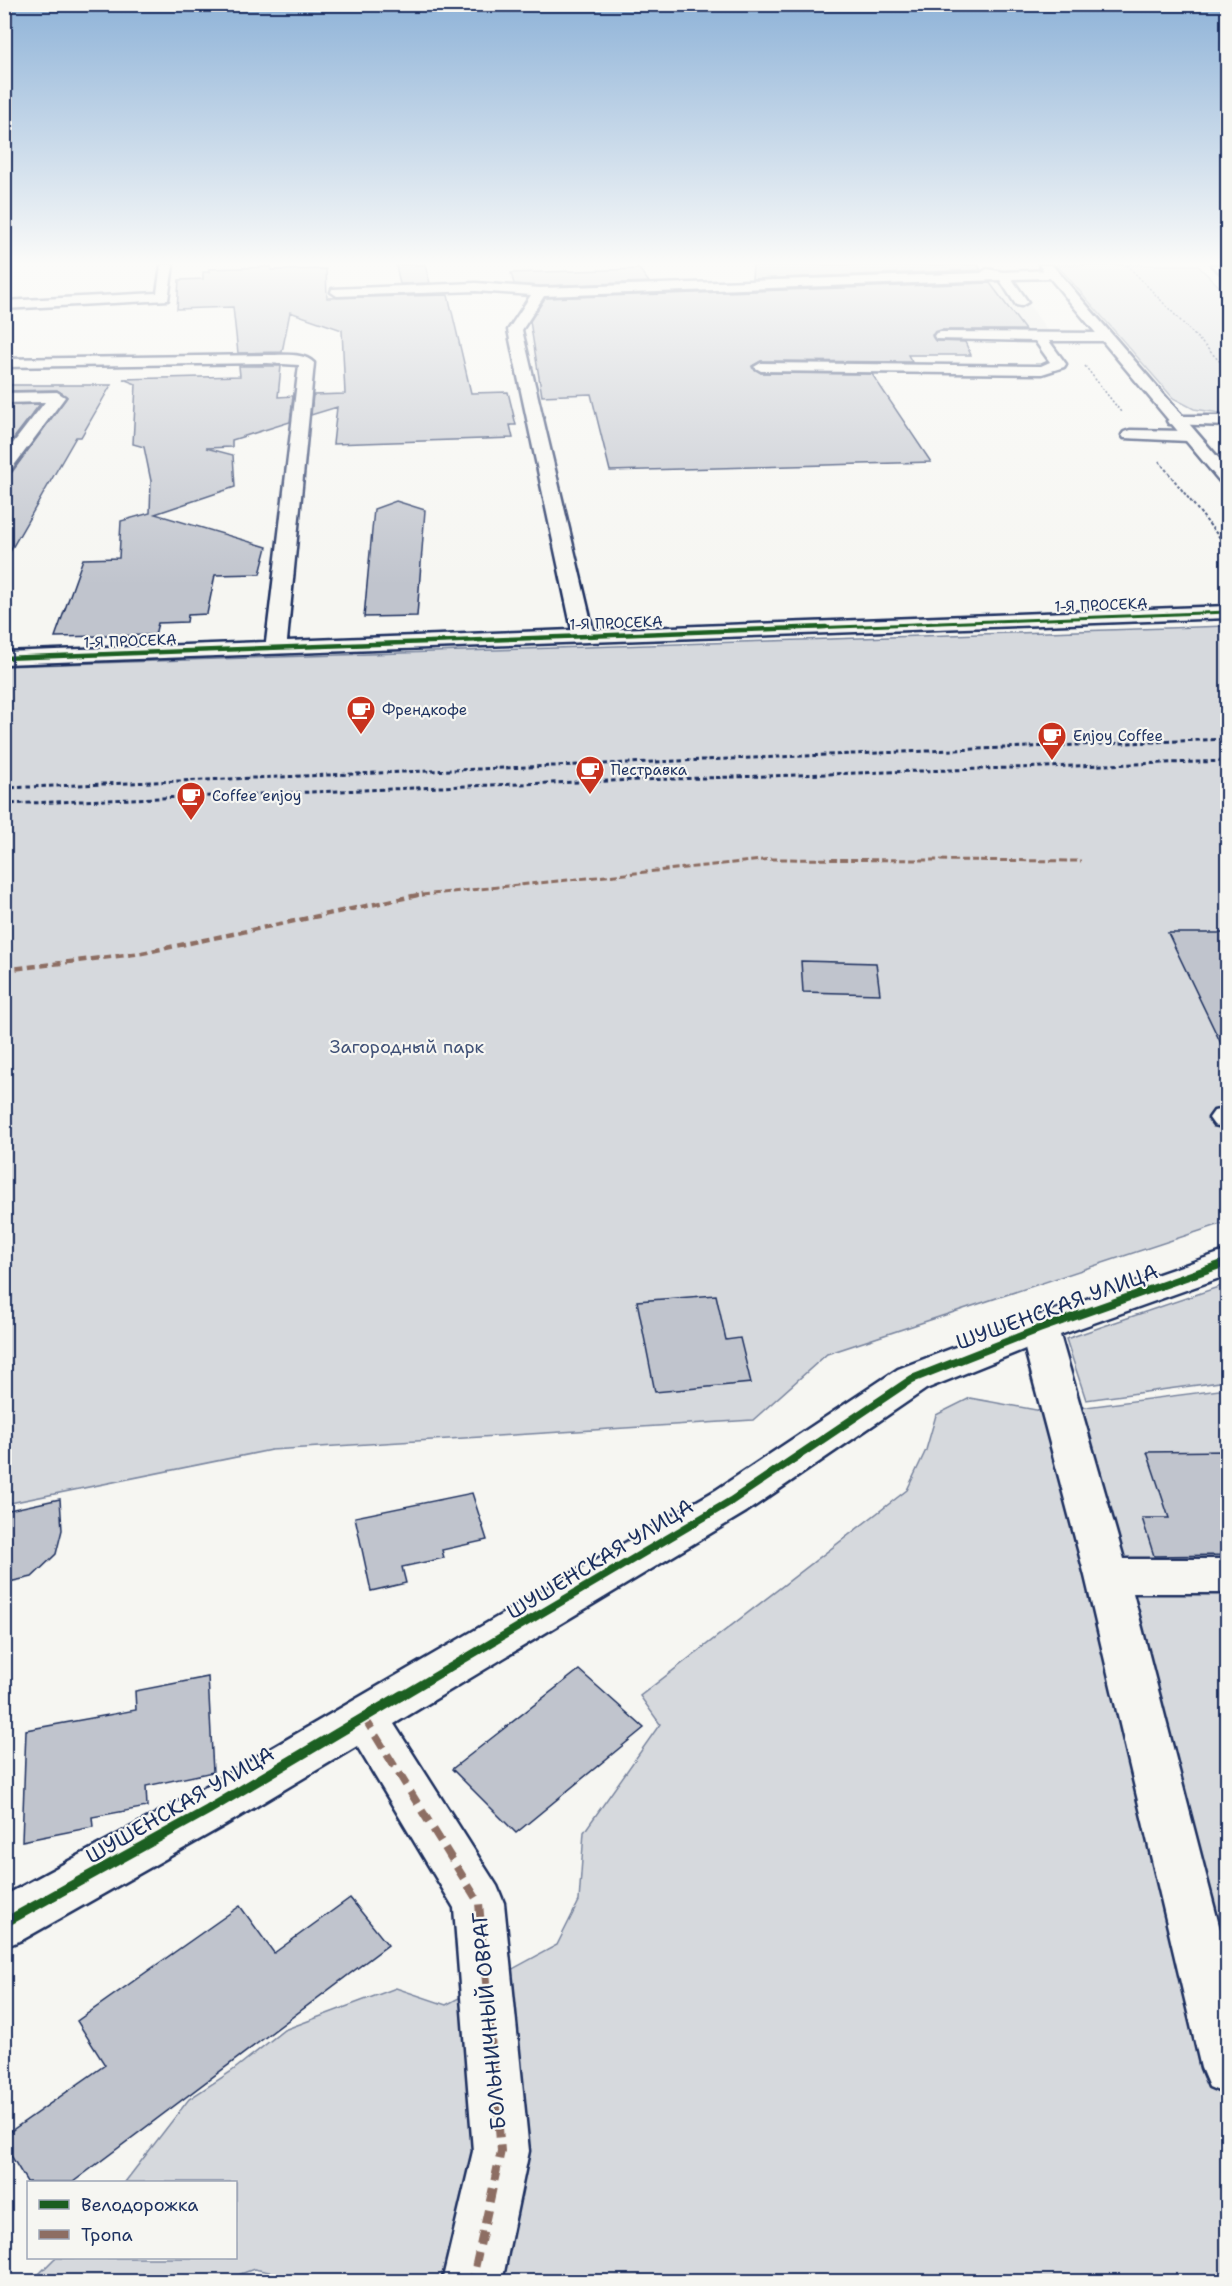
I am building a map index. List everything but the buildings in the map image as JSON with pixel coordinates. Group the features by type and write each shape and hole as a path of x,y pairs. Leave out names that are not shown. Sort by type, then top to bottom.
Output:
{"street":[{"path":"276,648 306,372"},
{"path":"524,372 584,636"},
{"path":"865,372 874,386"},
{"path":"1134,372 1227,480"},
{"path":"4,398 57,398 4,467"},
{"path":"1175,421 1227,422"},
{"path":"1134,435 1188,436"},
{"name":"1-Я ПРОСЕКА","path":"4,658 1227,612"},
{"name":"ШУШЕНСКАЯ УЛИЦА","path":"4,1923 207,1810 731,1501 912,1379 1039,1329 1227,1262"},
{"path":"1039,1329 1107,1576 1227,2068"},
{"path":"1107,1576 1227,1576"},
{"name":"БОЛЬНИЧНЫЙ ОВРАГ","path":"364,1717 479,1903 501,2151 472,2282"}],"path":[{"path":"1088,372 1134,435 1227,548"},
{"path":"4,788 1227,739"},
{"path":"4,804 530,783 1227,761"}],"green space":[{"path":"1150,372 1227,372 1227,414 1194,409 1173,398"},
{"name":"Загородный парк","path":"1227,626 1227,1222 827,1354 753,1420 271,1450 5,1504 5,666"},
{"path":"1227,1284 1227,1381 1086,1400 1066,1339"},
{"path":"1227,1389 1227,2281 319,2282 254,2269 222,2281 31,2282 54,2259 237,2259 237,2181 126,2181 189,2099 232,2071 284,2030 396,1988 446,2005 557,1945 579,1901 584,1832 660,1724 640,1696 907,1490 926,1450 936,1415 970,1398 1047,1412"}],"marked path":[{"path":"4,970 142,953 416,895 772,859 1081,861"},
{"path":"364,1717 479,1903 501,2151 472,2282"}],"cycle path":[{"path":"4,658 1228,612"},
{"path":"4,1923 208,1810 731,1501 912,1379 1039,1329 1228,1262"}],"place":[{"name":"Френдкофе","path":"361,736"},
{"name":"Enjoy Coffee","path":"1052,762"},
{"name":"Пестравка","path":"590,796"},
{"name":"Coffee enjoy","path":"191,822"}]}
